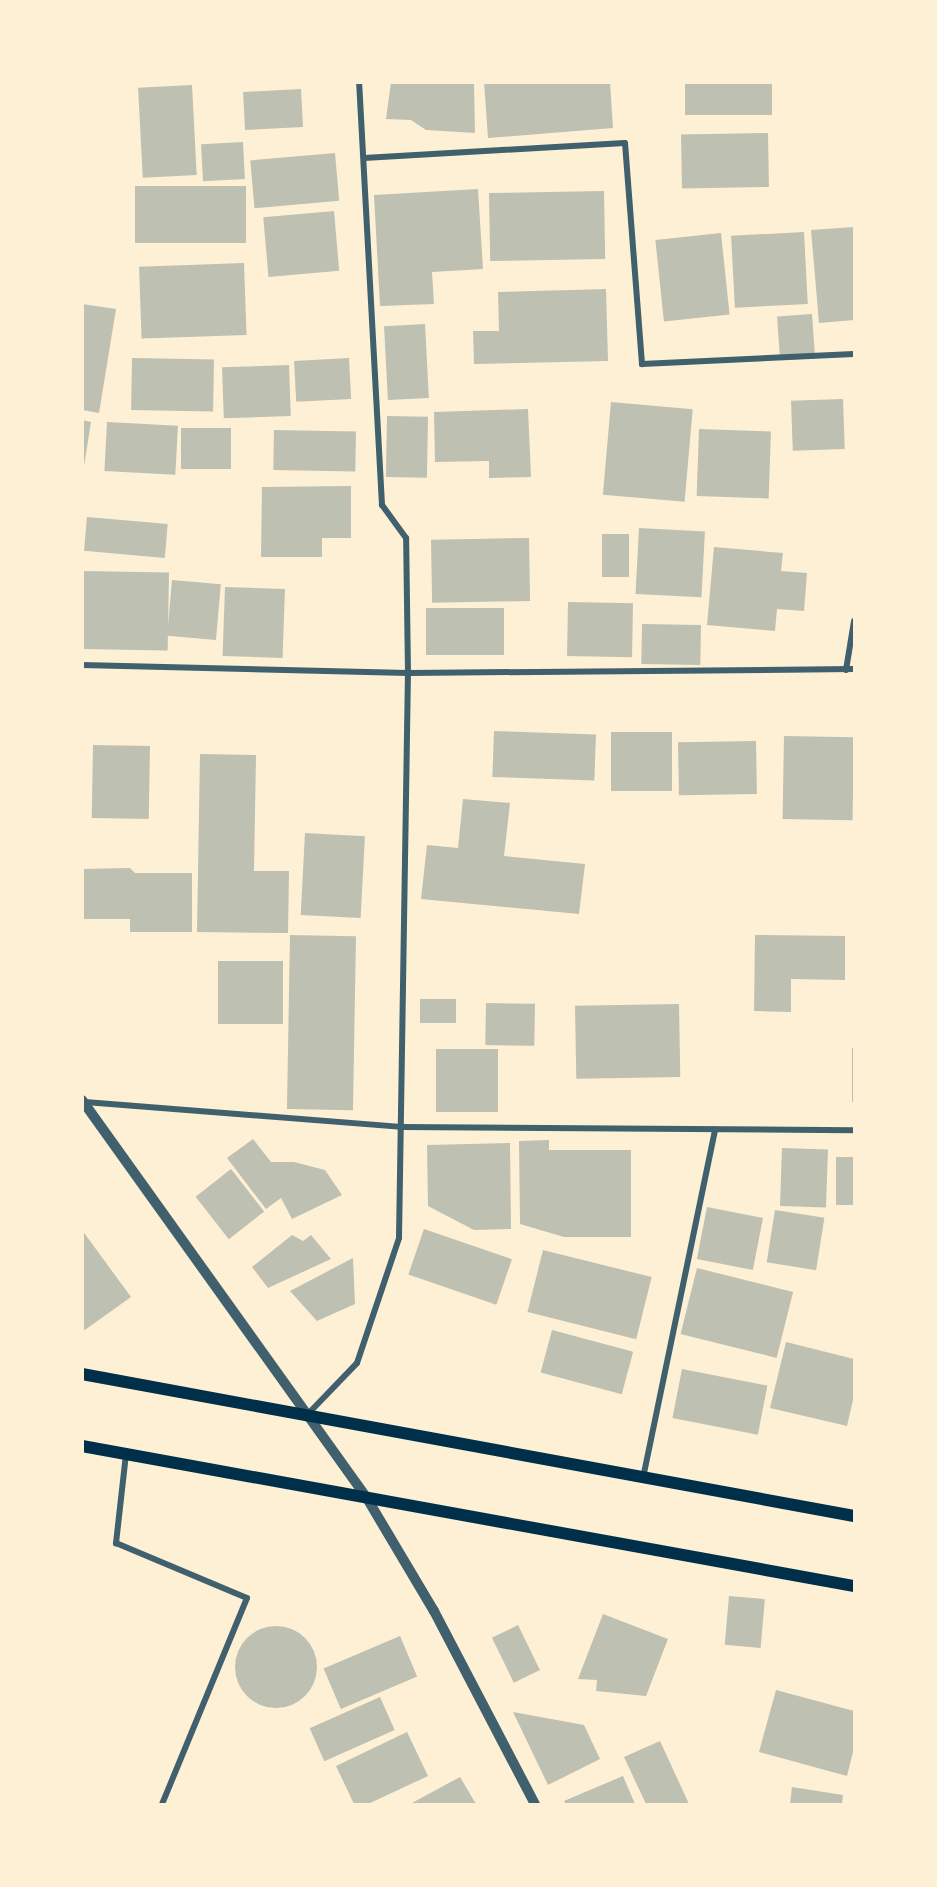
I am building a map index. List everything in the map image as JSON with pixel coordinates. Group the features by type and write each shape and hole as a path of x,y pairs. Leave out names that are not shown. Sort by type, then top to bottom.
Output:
{"main road":[{"path":"82,1374 855,1516"},
{"path":"82,1446 368,1500 855,1586"}],"street":[{"path":"306,1415 357,1364 399,1238 408,673 406,538 382,505 359,82"},
{"path":"364,159 625,143 642,364 855,354"},
{"path":"846,669 855,621"},
{"path":"82,665 408,673 855,669"},
{"path":"83,1101 401,1127 855,1130"},
{"path":"83,1101 368,1500 439,1622 535,1804"},
{"path":"643,1478 715,1129"},
{"path":"127,1454 116,1543 247,1598 162,1804"}],"building":[{"path":"391,82 474,82 475,133 426,130 411,120 386,119"},
{"path":"484,82 610,82 613,128 488,138"},
{"path":"685,82 772,82 772,115 685,115"},
{"path":"192,85 197,175 143,178 138,88"},
{"path":"301,89 303,127 245,130 243,92"},
{"path":"768,133 769,187 682,189 681,135"},
{"path":"243,142 245,179 203,181 201,144"},
{"path":"335,153 339,201 255,208 250,160"},
{"path":"135,186 246,186 246,243 135,243"},
{"path":"478,189 483,269 432,272 434,304 380,306 374,195"},
{"path":"604,191 605,259 490,261 489,193"},
{"path":"334,211 339,271 268,277 263,217"},
{"path":"854,227 854,320 819,323 811,230"},
{"path":"804,232 808,304 735,308 731,236"},
{"path":"721,233 730,315 664,321 655,240"},
{"path":"244,263 247,335 142,339 139,267"},
{"path":"606,289 608,361 474,364 473,331 499,331 498,292"},
{"path":"82,304 116,309 99,413 82,410"},
{"path":"812,314 815,358 780,360 777,316"},
{"path":"425,324 429,398 388,400 384,326"},
{"path":"132,358 214,359 213,411 131,410"},
{"path":"349,358 351,399 296,402 294,361"},
{"path":"289,365 291,416 224,418 222,367"},
{"path":"843,399 845,449 793,451 791,401"},
{"path":"611,402 693,409 685,502 603,495"},
{"path":"528,409 531,477 489,478 489,461 435,462 434,412"},
{"path":"387,416 428,417 427,478 386,477"},
{"path":"82,420 91,422 84,466 82,466"},
{"path":"107,422 178,426 175,475 104,471"},
{"path":"181,428 231,428 231,469 181,469"},
{"path":"699,429 771,432 769,498 697,496"},
{"path":"274,430 356,431 355,471 273,470"},
{"path":"351,486 351,538 322,538 322,557 261,557 262,487"},
{"path":"87,517 168,524 165,558 84,551"},
{"path":"639,528 705,531 701,597 636,594"},
{"path":"602,534 629,534 629,577 602,577"},
{"path":"529,538 530,601 432,603 431,540"},
{"path":"714,547 783,553 781,571 807,573 804,611 777,609 775,631 707,625"},
{"path":"82,571 169,573 168,651 82,649"},
{"path":"172,580 221,584 216,640 167,636"},
{"path":"225,587 285,589 283,658 223,656"},
{"path":"568,602 633,603 632,657 567,656"},
{"path":"426,608 504,608 504,655 426,655"},
{"path":"642,624 701,625 700,665 641,664"},
{"path":"494,731 596,735 594,781 492,777"},
{"path":"611,732 672,732 672,791 611,791"},
{"path":"784,736 854,737 853,820 783,819"},
{"path":"756,741 757,794 679,795 678,742"},
{"path":"93,745 150,746 149,819 92,818"},
{"path":"200,754 256,755 254,871 289,871 288,933 197,932"},
{"path":"463,799 510,803 504,856 585,864 579,914 421,899 427,845 458,848"},
{"path":"305,833 365,836 361,918 301,915"},
{"path":"130,868 135,873 192,873 192,932 130,932 130,919 82,919 82,869"},
{"path":"290,935 356,936 353,1110 287,1109"},
{"path":"755,935 845,936 845,980 791,979 791,1012 754,1011"},
{"path":"218,961 283,961 283,1024 218,1024"},
{"path":"420,999 456,999 456,1023 420,1023"},
{"path":"486,1003 535,1004 534,1046 485,1045"},
{"path":"679,1004 680,1077 576,1079 575,1006"},
{"path":"852,1048 854,1048 854,1102 852,1102"},
{"path":"436,1049 498,1049 498,1112 436,1112"},
{"path":"253,1139 271,1162 294,1162 325,1170 342,1195 292,1219 281,1198 266,1209 227,1158"},
{"path":"549,1140 549,1150 631,1150 631,1237 564,1237 520,1224 519,1141"},
{"path":"510,1143 511,1229 474,1230 428,1206 427,1145"},
{"path":"782,1148 828,1150 826,1208 780,1206"},
{"path":"836,1157 854,1157 854,1205 836,1205"},
{"path":"231,1169 264,1212 229,1239 196,1197"},
{"path":"707,1207 763,1218 753,1270 697,1259"},
{"path":"775,1210 824,1218 816,1270 767,1262"},
{"path":"424,1229 512,1259 496,1305 408,1274"},
{"path":"82,1230 131,1297 82,1332"},
{"path":"292,1235 303,1241 311,1235 331,1259 268,1288 252,1267"},
{"path":"543,1250 652,1277 636,1339 528,1312"},
{"path":"353,1258 355,1304 317,1321 290,1291"},
{"path":"697,1268 793,1292 777,1358 681,1334"},
{"path":"552,1330 633,1352 622,1394 541,1373"},
{"path":"786,1342 854,1359 854,1396 847,1426 770,1408"},
{"path":"682,1369 767,1386 758,1435 672,1418"},
{"path":"729,1596 765,1599 761,1648 725,1645"},
{"path":"603,1614 668,1639 646,1696 596,1691 597,1680 578,1679"},
{"path":"518,1625 540,1670 514,1683 492,1638"},
{"path":"276,1626 292,1630 305,1638 313,1651 317,1667 313,1683 305,1696 292,1704 276,1708 260,1704 247,1696 239,1683 235,1667 239,1651 247,1638 260,1630"},
{"path":"400,1636 417,1677 341,1709 324,1668"},
{"path":"776,1690 854,1711 854,1748 847,1776 759,1752"},
{"path":"380,1697 395,1730 324,1761 310,1728"},
{"path":"513,1712 584,1725 600,1759 548,1785"},
{"path":"407,1732 428,1776 368,1804 354,1804 336,1766"},
{"path":"660,1741 689,1804 646,1804 624,1757"},
{"path":"623,1776 635,1804 566,1804 564,1801"},
{"path":"460,1777 476,1804 410,1804"},
{"path":"792,1787 843,1795 842,1804 790,1804"}]}
